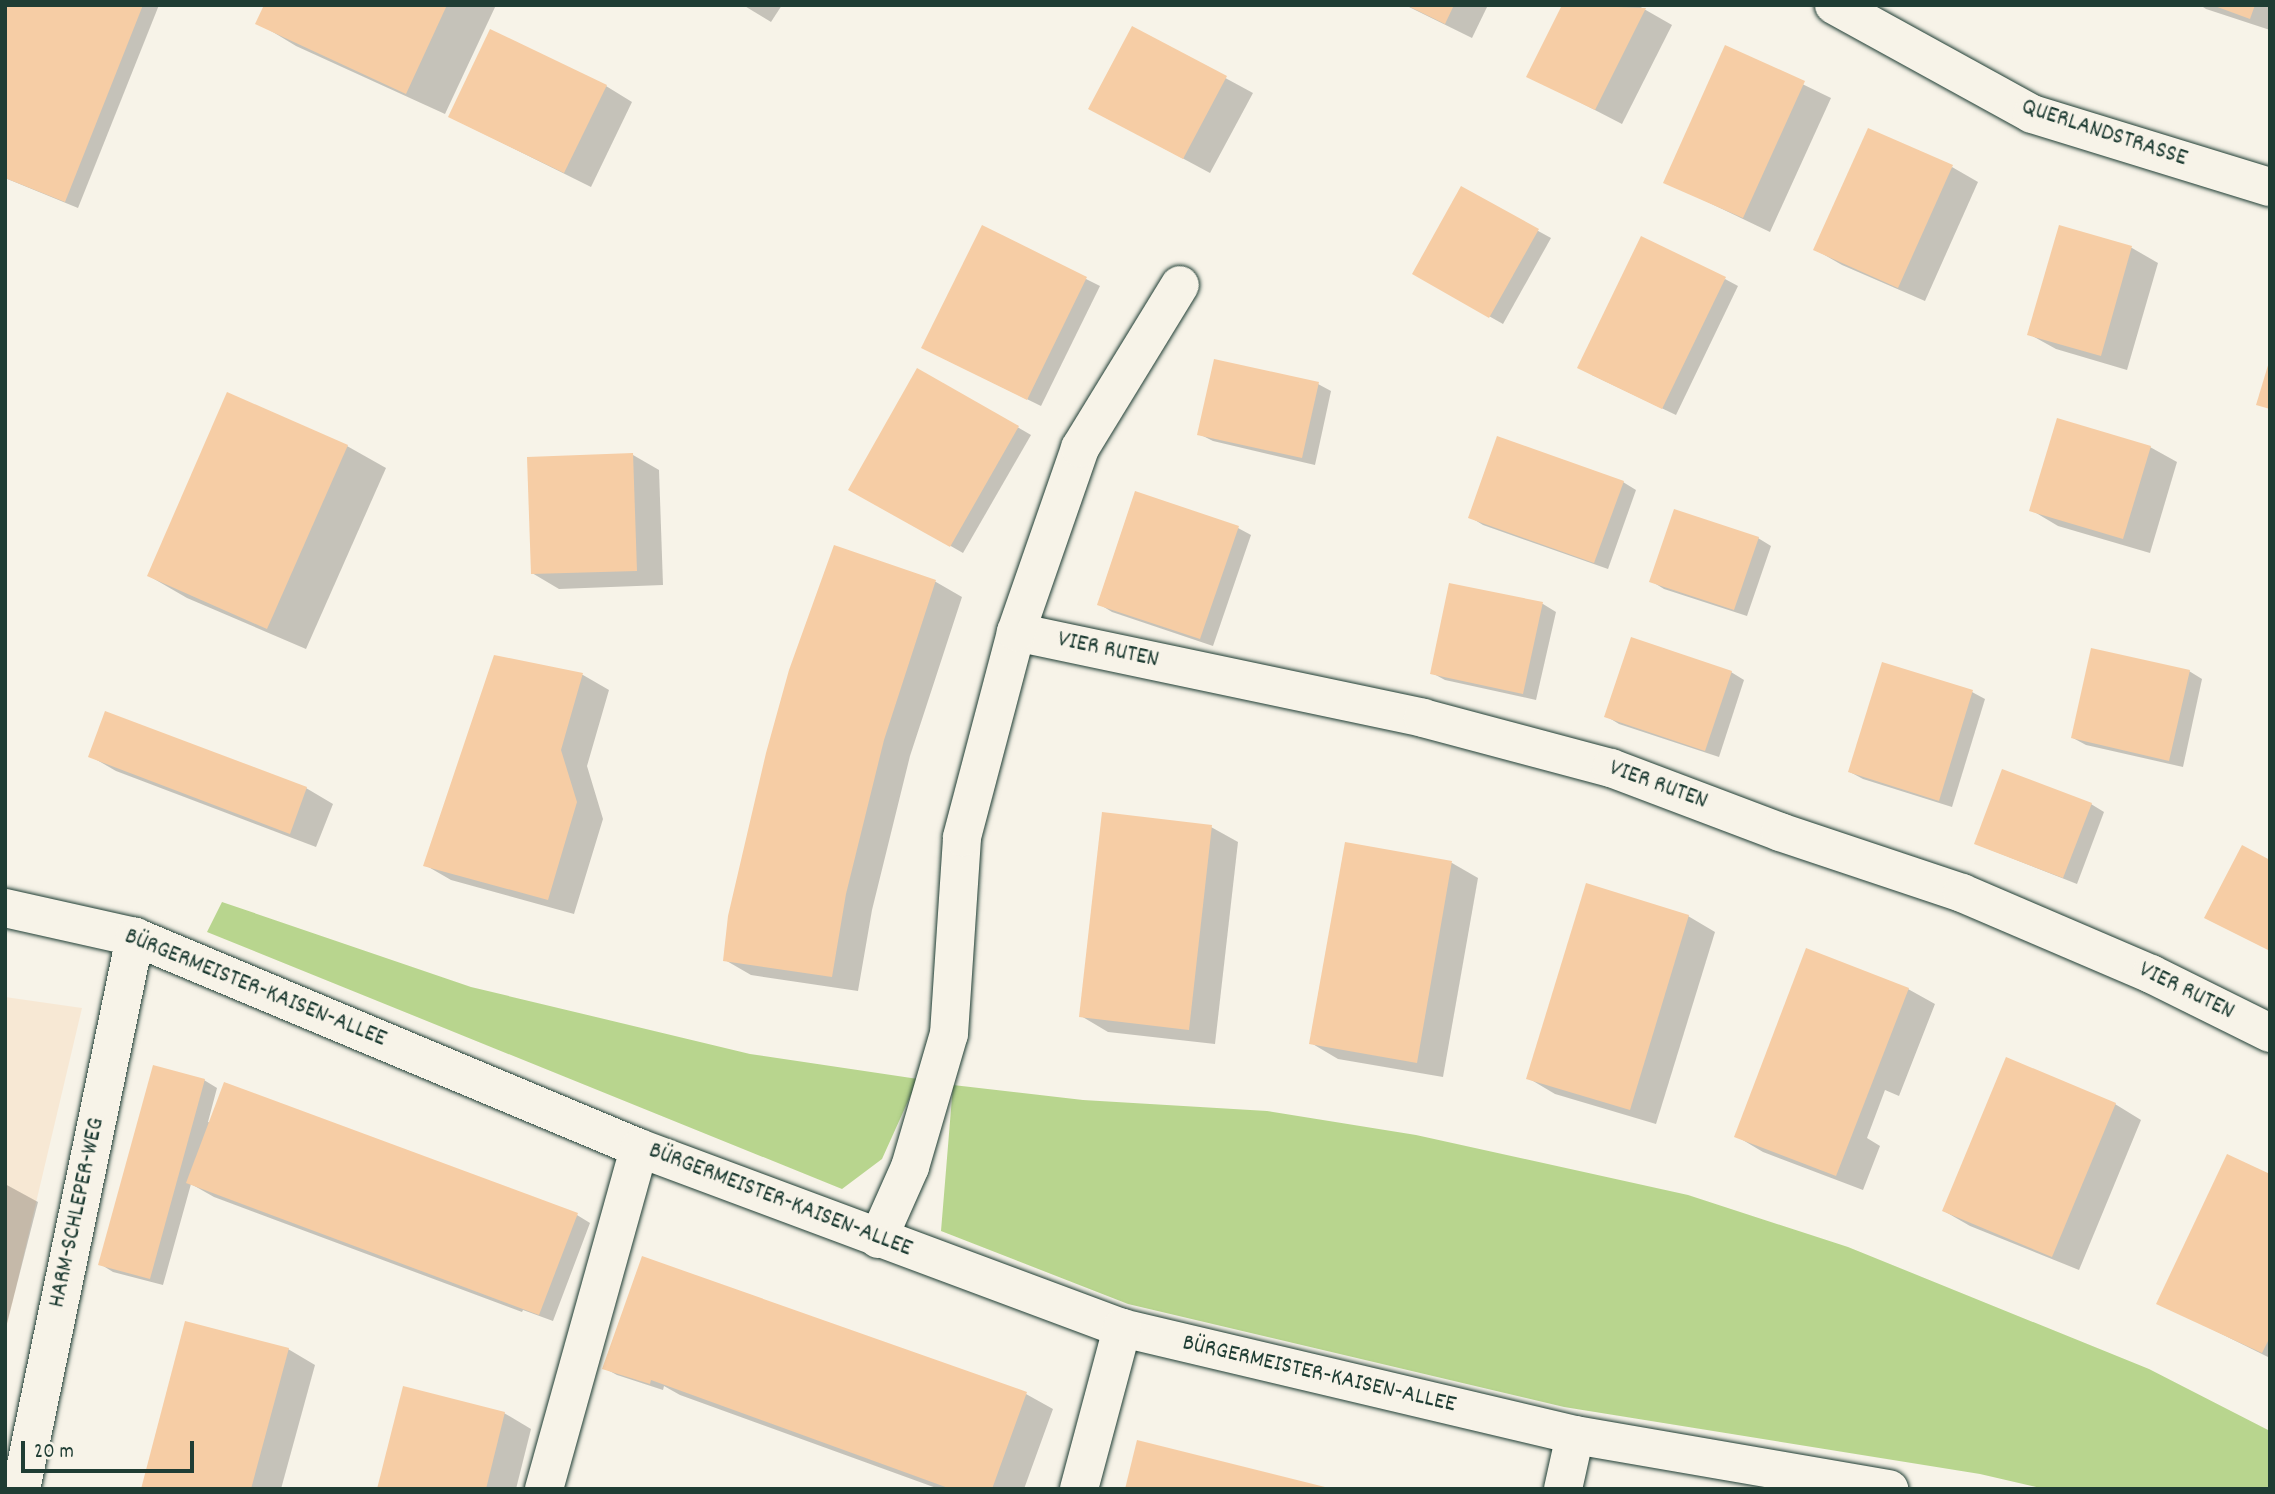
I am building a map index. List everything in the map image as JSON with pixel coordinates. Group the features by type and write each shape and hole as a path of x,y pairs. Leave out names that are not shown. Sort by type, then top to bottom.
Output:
{"street":[{"name":"QUERLANDSTRASSE","path":"1834,5 2032,114 2270,187"},
{"path":"878,1239 910,1167 949,1034 962,837 1016,632 1080,448 1180,285"},
{"name":"VIER RUTEN","path":"1016,632 1423,718 1611,768 1780,832 1962,893 2151,974 2270,1033"},
{"name":"BÜRGERMEISTER-KAISEN-ALLEE","path":"5,908 135,937 639,1148 1122,1328 1575,1435 1889,1489"},
{"name":"HARM-SCHLEPER-WEG","path":"21,1489 135,937"},
{"path":"544,1489 639,1148"},
{"path":"1079,1489 1122,1328"},
{"path":"1563,1489 1575,1435"}],"shaded area":[{"path":"5,997 82,1008 5,1334"}],"green space":[{"path":"222,902 471,987 750,1054 918,1079 882,1159 842,1189 207,932"},
{"path":"953,1085 1083,1100 1267,1111 1416,1135 1688,1195 1848,1247 2149,1369 2270,1431 2270,1489 2045,1489 1980,1474 1564,1407 1128,1304 941,1231"}],"building":[{"path":"5,5 143,5 65,202 5,178"},
{"path":"264,5 447,5 406,94 255,24"},
{"path":"1406,5 1454,5 1445,24"},
{"path":"1562,5 1646,8 1595,110 1526,77"},
{"path":"2212,5 2255,5 2250,19"},
{"path":"1132,26 1227,76 1183,159 1088,109"},
{"path":"490,29 607,85 564,173 448,117"},
{"path":"1725,45 1805,81 1743,218 1663,183"},
{"path":"1868,128 1953,165 1898,288 1813,250"},
{"path":"1461,186 1539,229 1489,318 1412,274"},
{"path":"982,225 1087,277 1027,400 921,348"},
{"path":"2059,225 2132,246 2101,356 2027,335"},
{"path":"1641,236 1726,277 1662,409 1577,368"},
{"path":"1214,359 1319,382 1302,458 1197,435"},
{"path":"2270,362 2270,409 2256,405"},
{"path":"917,368 1019,426 950,547 848,490"},
{"path":"227,392 348,445 267,629 147,576"},
{"path":"2057,418 2151,446 2123,539 2029,511"},
{"path":"1497,436 1624,481 1594,563 1468,518"},
{"path":"633,453 637,571 531,574 527,457"},
{"path":"1135,491 1239,526 1200,639 1097,605"},
{"path":"1674,509 1759,537 1734,610 1649,582"},
{"path":"834,545 936,580 884,740 846,894 832,977 723,961 728,916 766,753 789,670"},
{"path":"1449,583 1543,602 1523,694 1430,674"},
{"path":"1631,637 1732,671 1705,751 1604,717"},
{"path":"2091,648 2190,670 2169,761 2071,738"},
{"path":"494,655 583,673 561,750 577,802 548,900 423,866"},
{"path":"1882,662 1973,690 1939,801 1848,772"},
{"path":"105,711 307,787 290,834 88,757"},
{"path":"2002,769 2092,803 2063,878 1974,844"},
{"path":"1102,812 1212,825 1189,1030 1079,1017"},
{"path":"1345,842 1452,861 1417,1063 1309,1044"},
{"path":"2242,845 2270,860 2270,951 2204,918"},
{"path":"1586,883 1689,915 1630,1110 1526,1079"},
{"path":"1806,948 1909,988 1836,1176 1734,1137"},
{"path":"2006,1057 2116,1103 2052,1257 1942,1211"},
{"path":"153,1065 205,1079 150,1279 98,1265"},
{"path":"224,1082 578,1213 539,1315 186,1183"},
{"path":"2227,1154 2270,1174 2270,1337 2262,1353 2156,1304"},
{"path":"642,1256 1027,1392 992,1489 951,1489 651,1380 650,1384 602,1369"},
{"path":"185,1321 289,1348 251,1489 141,1489"},
{"path":"403,1386 505,1412 486,1489 377,1489"},
{"path":"1137,1440 1329,1488 1125,1489"}]}
